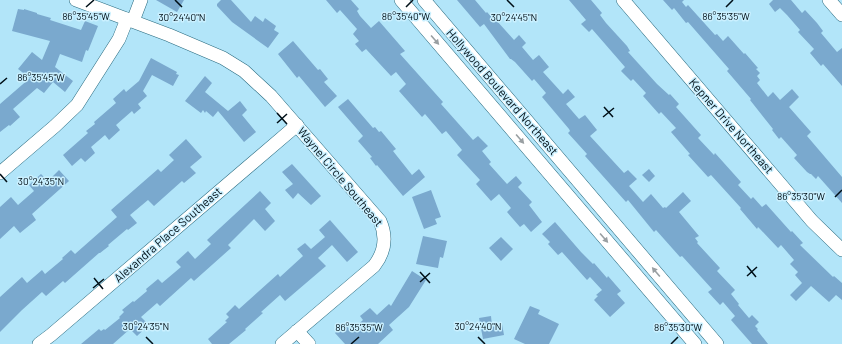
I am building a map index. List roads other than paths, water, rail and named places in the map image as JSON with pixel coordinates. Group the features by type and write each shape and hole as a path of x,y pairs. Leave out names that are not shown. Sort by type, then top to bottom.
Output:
{"street":[{"name":"Waynel Circle Southeast","path":"76,0 130,20 223,58 244,71 259,84 380,221 384,229 383,249 381,257 374,266 282,344"},
{"path":"0,173 77,105 119,39 141,0"},
{"name":"Hollywood Boulevard Northeast","path":"401,0 695,344"},
{"name":"Kepner Drive Northeast","path":"623,0 812,221 842,250"},
{"path":"829,0 842,15"},
{"name":"Hollywood Boulevard Northeast","path":"417,19 427,4 718,344"},
{"name":"Alexandra Place Southeast","path":"39,344 296,125"},
{"path":"561,187 574,176"},
{"path":"662,306 676,295"},
{"path":"298,330 309,344"}]}
